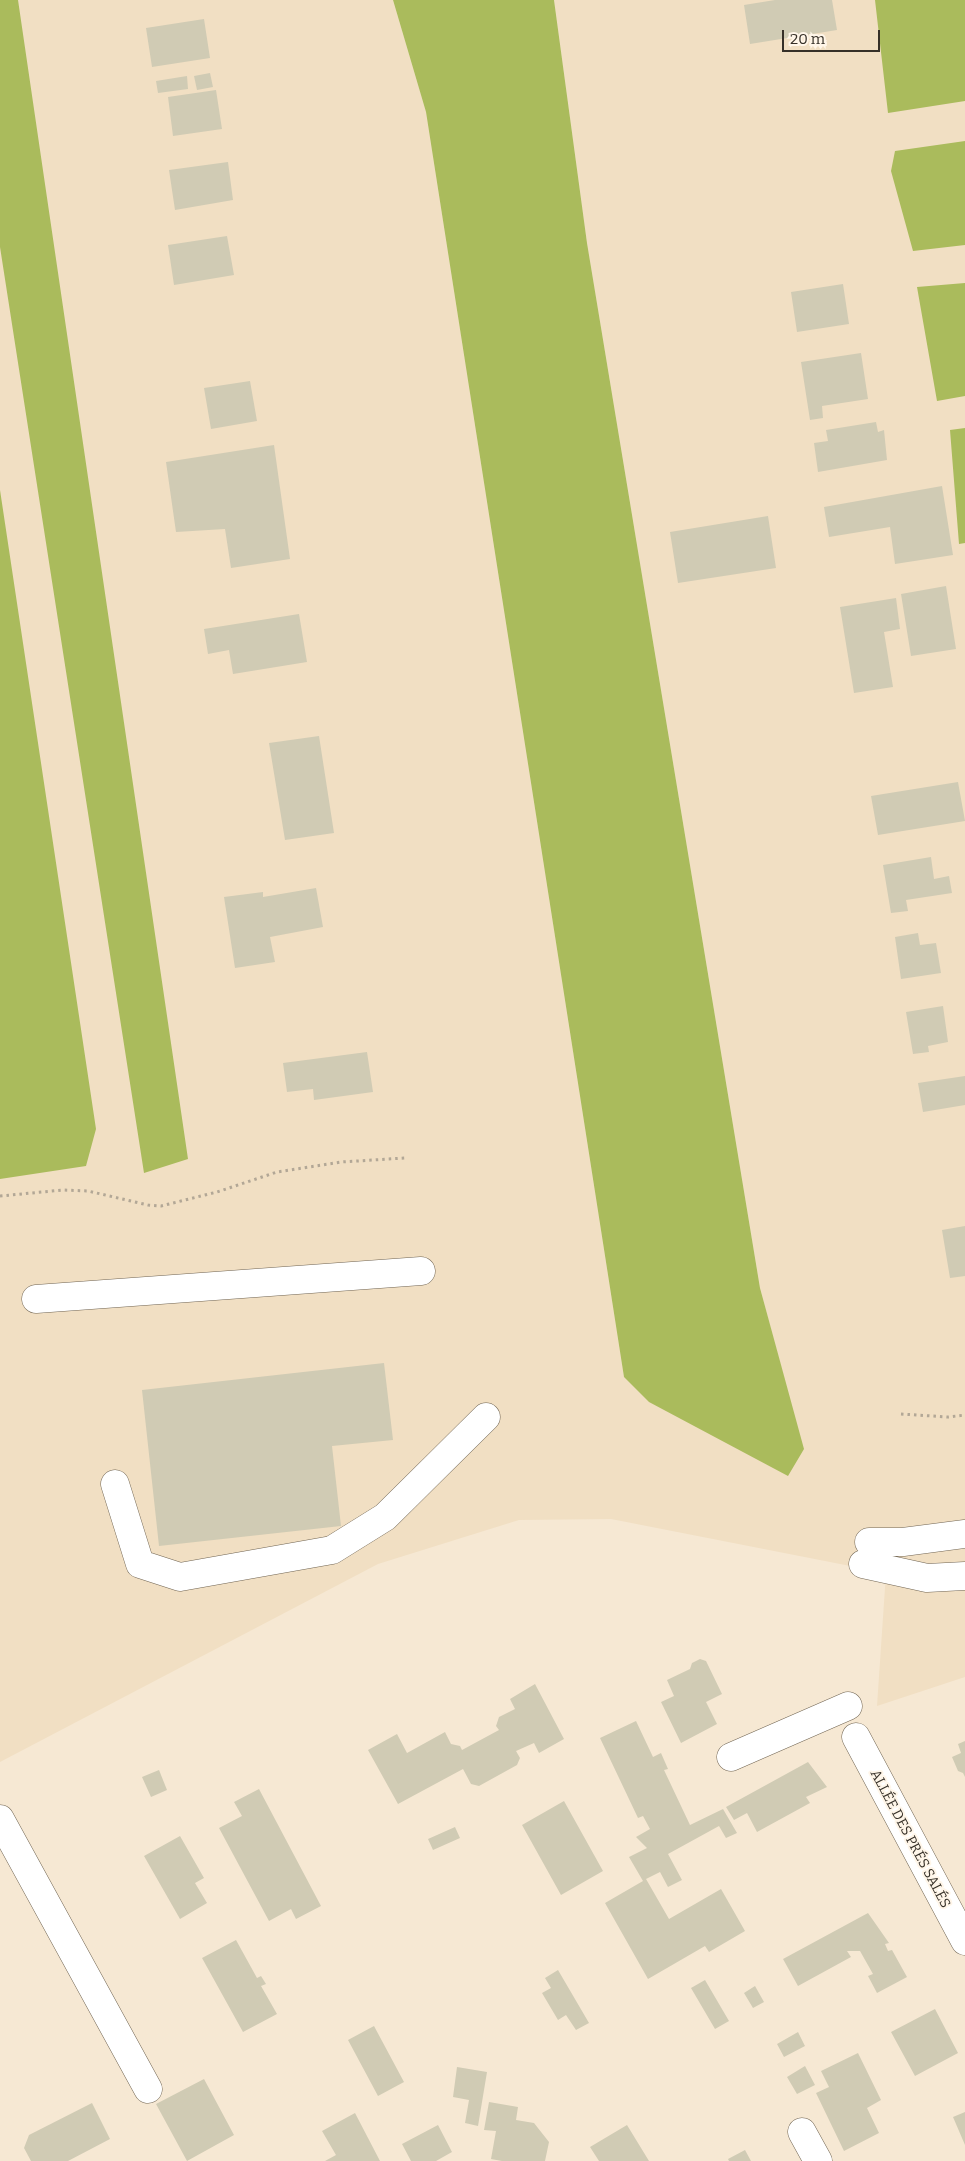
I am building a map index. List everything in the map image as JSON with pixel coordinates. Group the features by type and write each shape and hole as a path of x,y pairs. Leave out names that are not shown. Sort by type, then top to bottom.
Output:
{"street":[{"path":"36,1298 421,1271"},
{"path":"114,1484 140,1564 180,1577 332,1550 385,1517 486,1418"},
{"path":"965,1534 903,1542 866,1553 927,1578 965,1576"},
{"path":"731,1757 848,1706"},
{"name":"ALLÉE DES PRÉS SALÉS","path":"856,1737 965,1941"},
{"path":"0,1819 148,2089"},
{"path":"802,2132 818,2161"}],"path":[{"path":"0,1196 62,1190 88,1191 148,1205 161,1206 217,1192 277,1172 341,1162 405,1158"},
{"path":"901,1414 965,1415"}],"shaded area":[{"path":"0,0 393,0 426,112 624,1377 803,1449 760,1288 587,243 554,0 965,0 965,1677 877,1706 886,1573 611,1519 519,1520 378,1564 0,1762"},
{"path":"0,0 18,0 188,1159 144,1173 0,247"},
{"path":"393,0 554,0 587,243 760,1288 804,1449 788,1476 649,1402 624,1377 426,112"},
{"path":"875,0 965,0 965,101 888,113"},
{"path":"965,141 965,245 913,251 891,171 895,151"},
{"path":"965,283 965,396 937,401 917,287"},
{"path":"965,428 965,543 959,544 950,430"},
{"path":"0,490 96,1129 86,1166 0,1179"}],"building":[{"path":"775,0 832,0 837,30 750,44 744,5"},
{"path":"204,19 210,58 152,67 146,28"},
{"path":"210,73 213,87 197,90 194,76"},
{"path":"187,76 188,89 158,93 156,81"},
{"path":"216,90 222,129 173,136 168,97"},
{"path":"228,162 233,200 175,210 169,170"},
{"path":"227,236 234,275 174,285 168,245"},
{"path":"843,284 849,324 797,332 791,292"},
{"path":"861,353 868,399 822,406 823,418 810,420 801,362"},
{"path":"250,381 257,421 211,429 204,388"},
{"path":"876,422 878,432 884,430 887,460 818,472 814,443 828,441 826,430"},
{"path":"274,445 290,559 231,568 225,529 176,532 166,462"},
{"path":"942,486 953,555 895,564 890,527 829,537 824,507"},
{"path":"768,516 776,568 678,583 670,532"},
{"path":"946,586 956,649 911,656 901,594"},
{"path":"896,598 900,629 884,632 893,687 854,693 840,607"},
{"path":"299,614 307,662 233,674 229,650 208,654 204,629"},
{"path":"319,736 334,833 285,840 269,743"},
{"path":"958,782 965,821 878,835 871,796"},
{"path":"931,857 934,879 949,876 952,893 906,900 908,911 891,913 883,865"},
{"path":"316,888 323,927 270,937 275,962 235,968 224,897 263,892 263,897"},
{"path":"918,933 920,945 936,943 941,973 901,979 895,937"},
{"path":"943,1006 948,1042 928,1046 929,1052 913,1054 906,1012"},
{"path":"367,1052 373,1092 314,1100 313,1089 287,1092 283,1063"},
{"path":"965,1076 965,1105 923,1112 918,1083"},
{"path":"965,1226 965,1276 950,1278 942,1230"},
{"path":"384,1363 393,1440 332,1446 341,1526 159,1546 142,1390"},
{"path":"700,1659 706,1661 722,1694 706,1702 717,1724 681,1743 661,1702 674,1696 667,1680 690,1669 692,1663"},
{"path":"535,1684 564,1739 539,1753 534,1743 516,1751 520,1758 517,1765 479,1786 471,1784 463,1769 398,1804 368,1750 397,1734 407,1753 445,1732 451,1744 460,1746 462,1750 499,1730 496,1726 499,1717 515,1709 510,1699"},
{"path":"636,1721 653,1757 661,1753 668,1769 664,1770 690,1825 723,1809 737,1833 726,1838 719,1826 668,1854 682,1880 668,1887 660,1872 646,1879 669,1919 721,1889 745,1931 709,1952 705,1946 648,1979 605,1903 643,1881 629,1857 647,1848 636,1837 650,1829 643,1816 638,1818 600,1738"},
{"path":"965,1741 965,1777 963,1773 958,1771 952,1757 961,1753 958,1744"},
{"path":"808,1762 827,1787 806,1797 810,1803 757,1832 747,1813 734,1820 726,1807"},
{"path":"159,1770 167,1790 151,1797 142,1777"},
{"path":"259,1789 321,1906 296,1919 291,1909 269,1921 219,1828 242,1816 234,1802"},
{"path":"564,1801 603,1871 561,1895 522,1825"},
{"path":"455,1827 460,1838 433,1850 428,1839"},
{"path":"180,1836 204,1878 195,1883 207,1903 180,1919 144,1856"},
{"path":"868,1913 889,1943 885,1944 888,1951 892,1950 907,1977 877,1993 868,1976 873,1974 860,1951 847,1951 851,1957 798,1986 783,1959"},
{"path":"236,1940 257,1978 261,1976 266,1984 261,1986 277,2014 243,2032 202,1958"},
{"path":"558,1970 589,2023 576,2030 566,2015 558,2020 542,1993 551,1988 545,1978"},
{"path":"705,1980 729,2021 715,2029 691,1988"},
{"path":"755,1986 764,2002 753,2008 744,1993"},
{"path":"935,2009 958,2053 915,2076 891,2032"},
{"path":"374,2026 404,2082 378,2096 348,2040"},
{"path":"798,2032 805,2046 784,2057 777,2044"},
{"path":"858,2053 881,2100 867,2108 879,2133 844,2151 816,2093 829,2087 821,2071"},
{"path":"805,2066 815,2085 797,2094 787,2077"},
{"path":"457,2067 487,2072 478,2126 465,2123 469,2100 453,2097"},
{"path":"204,2079 234,2135 187,2161 156,2104"},
{"path":"489,2102 518,2107 516,2120 534,2123 549,2142 545,2161 502,2161 491,2159 496,2131 484,2130"},
{"path":"92,2103 110,2139 68,2161 31,2161 24,2148 29,2135"},
{"path":"965,2112 965,2145 953,2117"},
{"path":"355,2113 380,2161 325,2161 336,2155 322,2131"},
{"path":"438,2125 452,2152 436,2161 411,2161 402,2144"},
{"path":"627,2125 649,2161 599,2161 590,2147"},
{"path":"745,2150 751,2161 729,2161 728,2159"}]}
